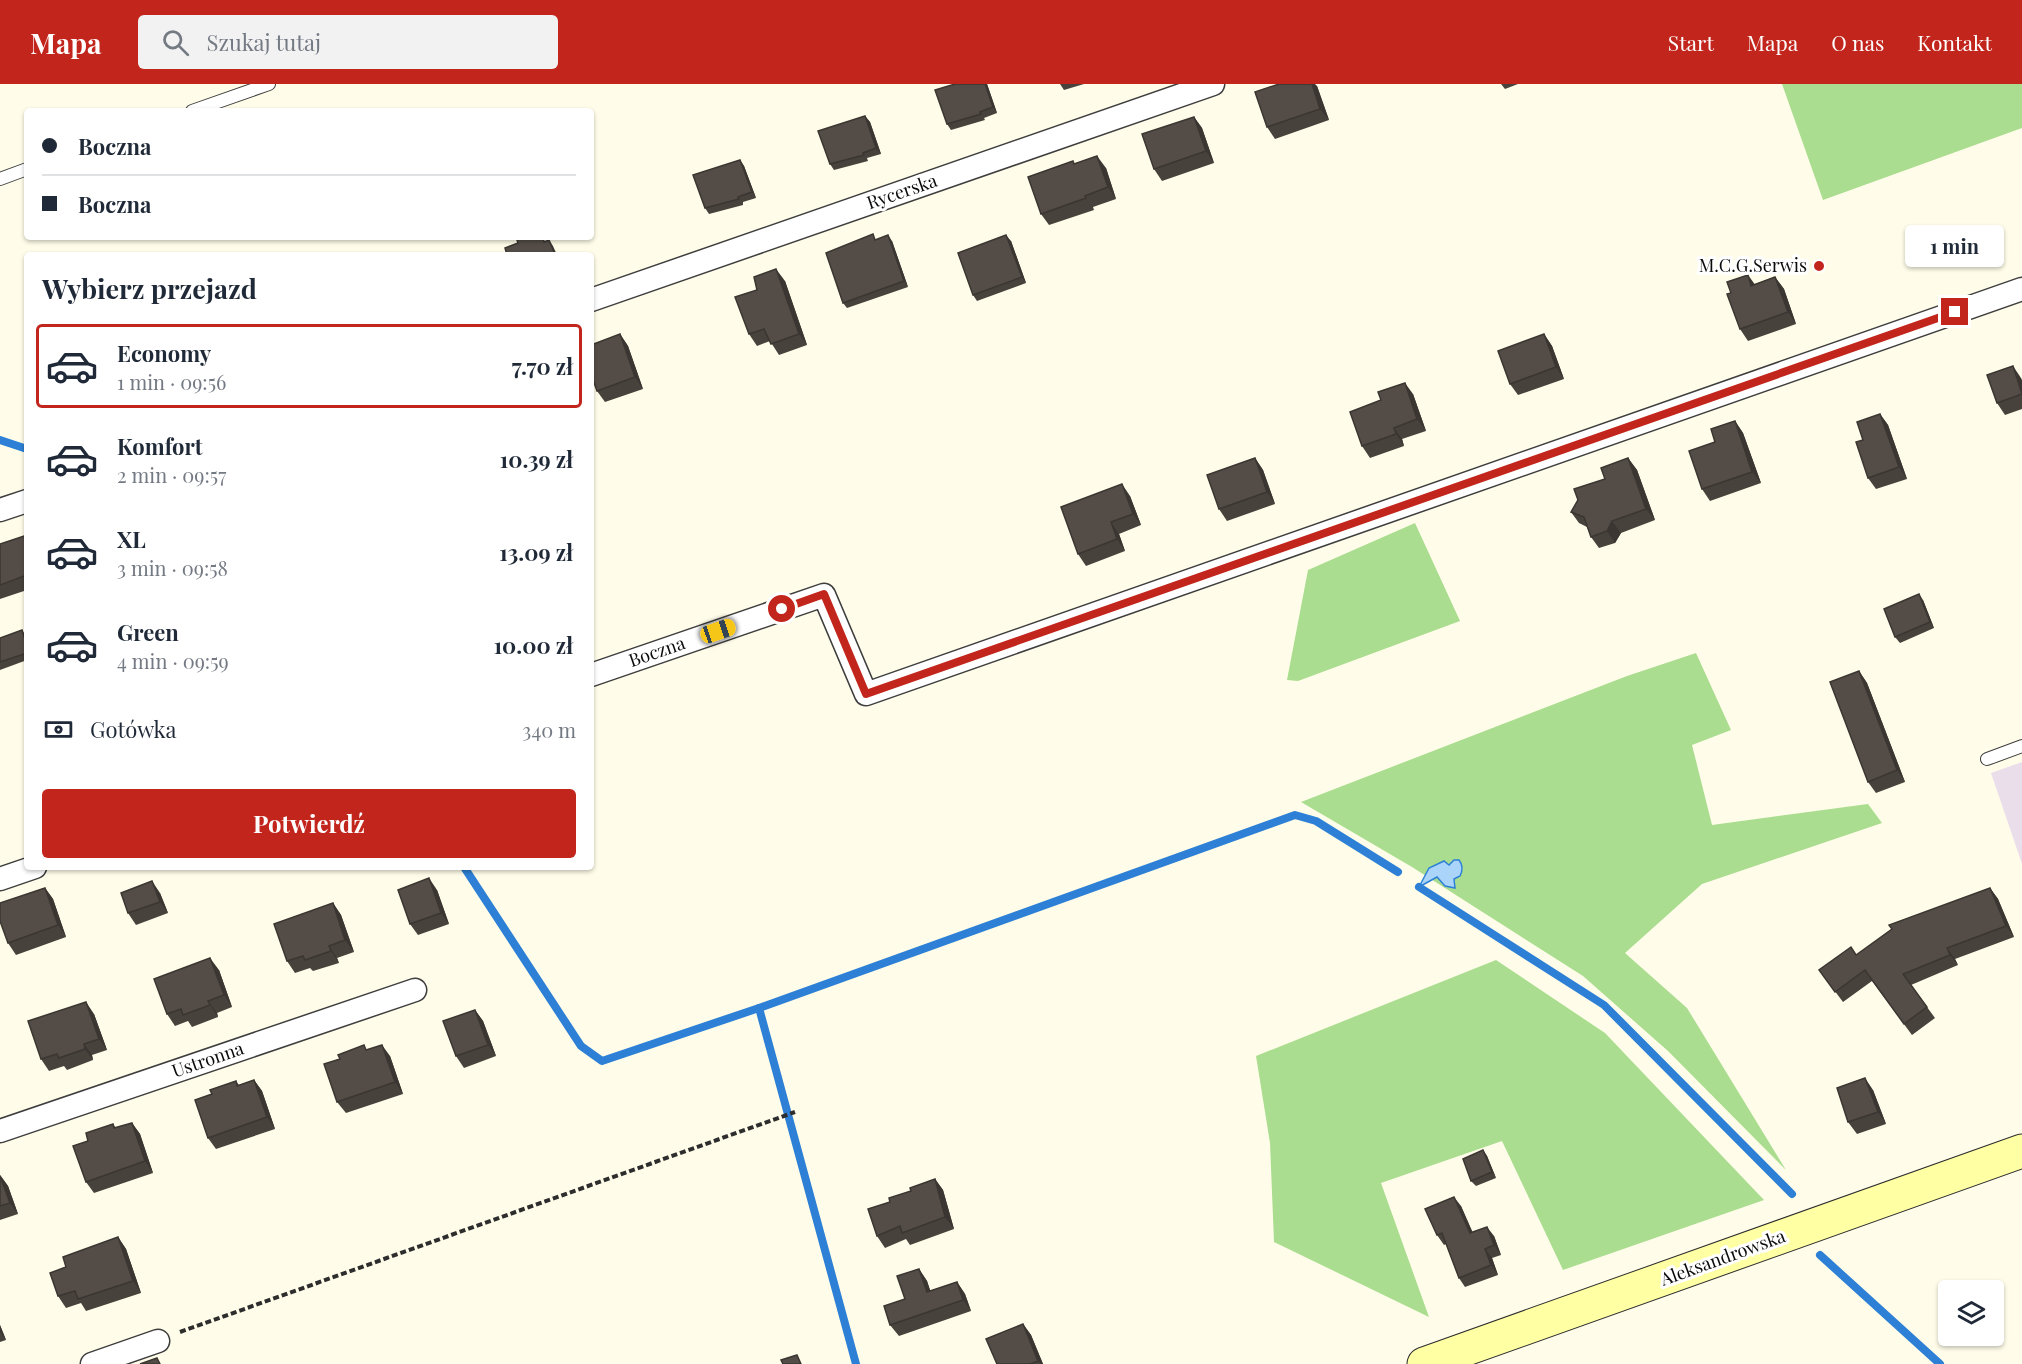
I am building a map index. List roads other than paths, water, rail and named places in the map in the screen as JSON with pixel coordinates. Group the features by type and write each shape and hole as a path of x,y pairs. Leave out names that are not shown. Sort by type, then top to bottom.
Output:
{"main road":[{"name":"Aleksandrowska","path":"1424,1364 2022,1151"}],"street":[{"name":"Rycerska","path":"594,299 1213,84"},
{"name":"Boczna","path":"594,674 824,594 866,694 2022,289"},
{"path":"0,510 24,502"},
{"path":"0,879 26,870"},
{"name":"Ustronna","path":"0,1131 415,990"},
{"path":"92,1364 158,1341"}],"lane":[{"path":"201,108 269,84"},
{"path":"0,179 24,171"},
{"path":"1987,759 2022,746"}],"water":[{"path":"1454,860 1459,860 1462,868 1460,876 1454,879 1455,888 1445,886 1437,877 1419,887 1429,868 1444,861 1449,865"}],"waterway":[{"path":"0,440 24,448"},
{"path":"466,870 581,1046 602,1061 759,1008 1295,815 1316,821 1398,872"},
{"path":"1419,887 1604,1005 1792,1194"},
{"path":"759,1008 856,1364"},
{"path":"1820,1255 1940,1364"}],"place":[{"name":"M.C.G.Serwis","path":"1819,266"}]}
